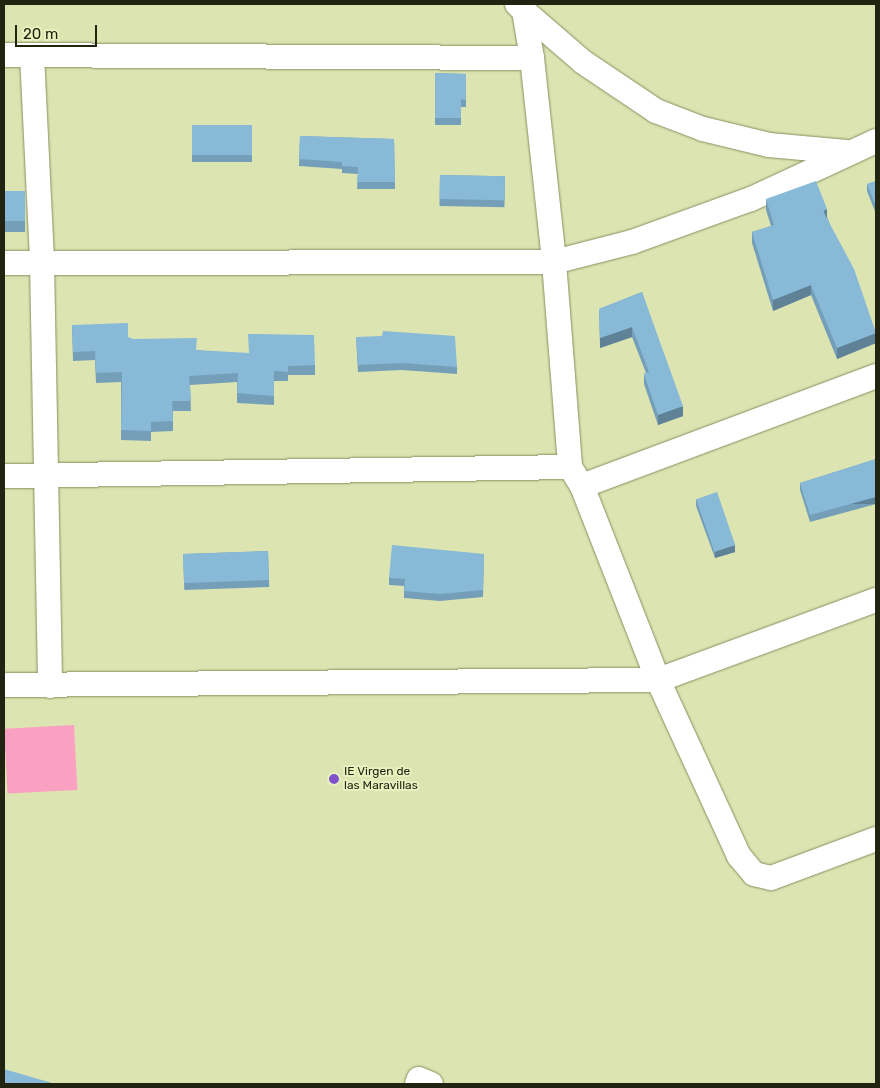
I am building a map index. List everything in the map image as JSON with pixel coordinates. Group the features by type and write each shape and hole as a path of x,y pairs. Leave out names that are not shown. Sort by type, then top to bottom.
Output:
{"street":[{"path":"520,7 532,58 576,476 658,680 740,856 754,874 771,878 876,839"},
{"path":"520,7 583,62 656,111 704,129 769,146 848,153"},
{"path":"4,55 532,58"},
{"path":"32,55 42,262 50,686"},
{"path":"4,263 554,262 632,242 751,199 876,141"},
{"path":"4,476 576,476 876,376"},
{"path":"4,685 658,680 876,600"},
{"path":"417,1084 419,1079 431,1084"}],"shaded area":[{"path":"74,725 77,790 7,794 4,729"}],"building":[{"path":"435,73 466,74 466,100 461,99 461,118 435,118"},
{"path":"192,125 252,125 252,155 192,155"},
{"path":"300,136 394,139 395,182 357,182 358,167 342,166 342,162 299,159"},
{"path":"440,175 505,176 505,200 440,199"},
{"path":"816,181 827,209 823,211 854,269 876,333 837,348 811,285 773,300 752,232 774,225 766,199"},
{"path":"876,181 876,207 867,184"},
{"path":"4,191 25,191 25,221 4,221"},
{"path":"642,292 683,406 658,415 644,374 649,372 632,327 600,338 599,309"},
{"path":"128,323 128,337 133,339 197,338 196,350 249,353 248,334 314,335 315,365 288,366 288,372 274,371 274,396 237,393 238,373 189,376 191,401 172,401 173,421 151,422 151,431 121,430 122,372 96,373 95,351 73,352 72,325"},
{"path":"383,331 455,336 457,367 402,363 358,365 356,337 382,336"},
{"path":"876,459 876,497 810,515 800,483"},
{"path":"717,492 735,545 714,552 696,499"},
{"path":"392,545 484,554 483,590 440,594 404,591 405,579 389,578"},
{"path":"268,551 269,580 184,583 183,554"},
{"path":"4,1069 52,1083 4,1084"}],"place":[{"name":"IE Virgen de las Maravillas","path":"334,779"}]}
